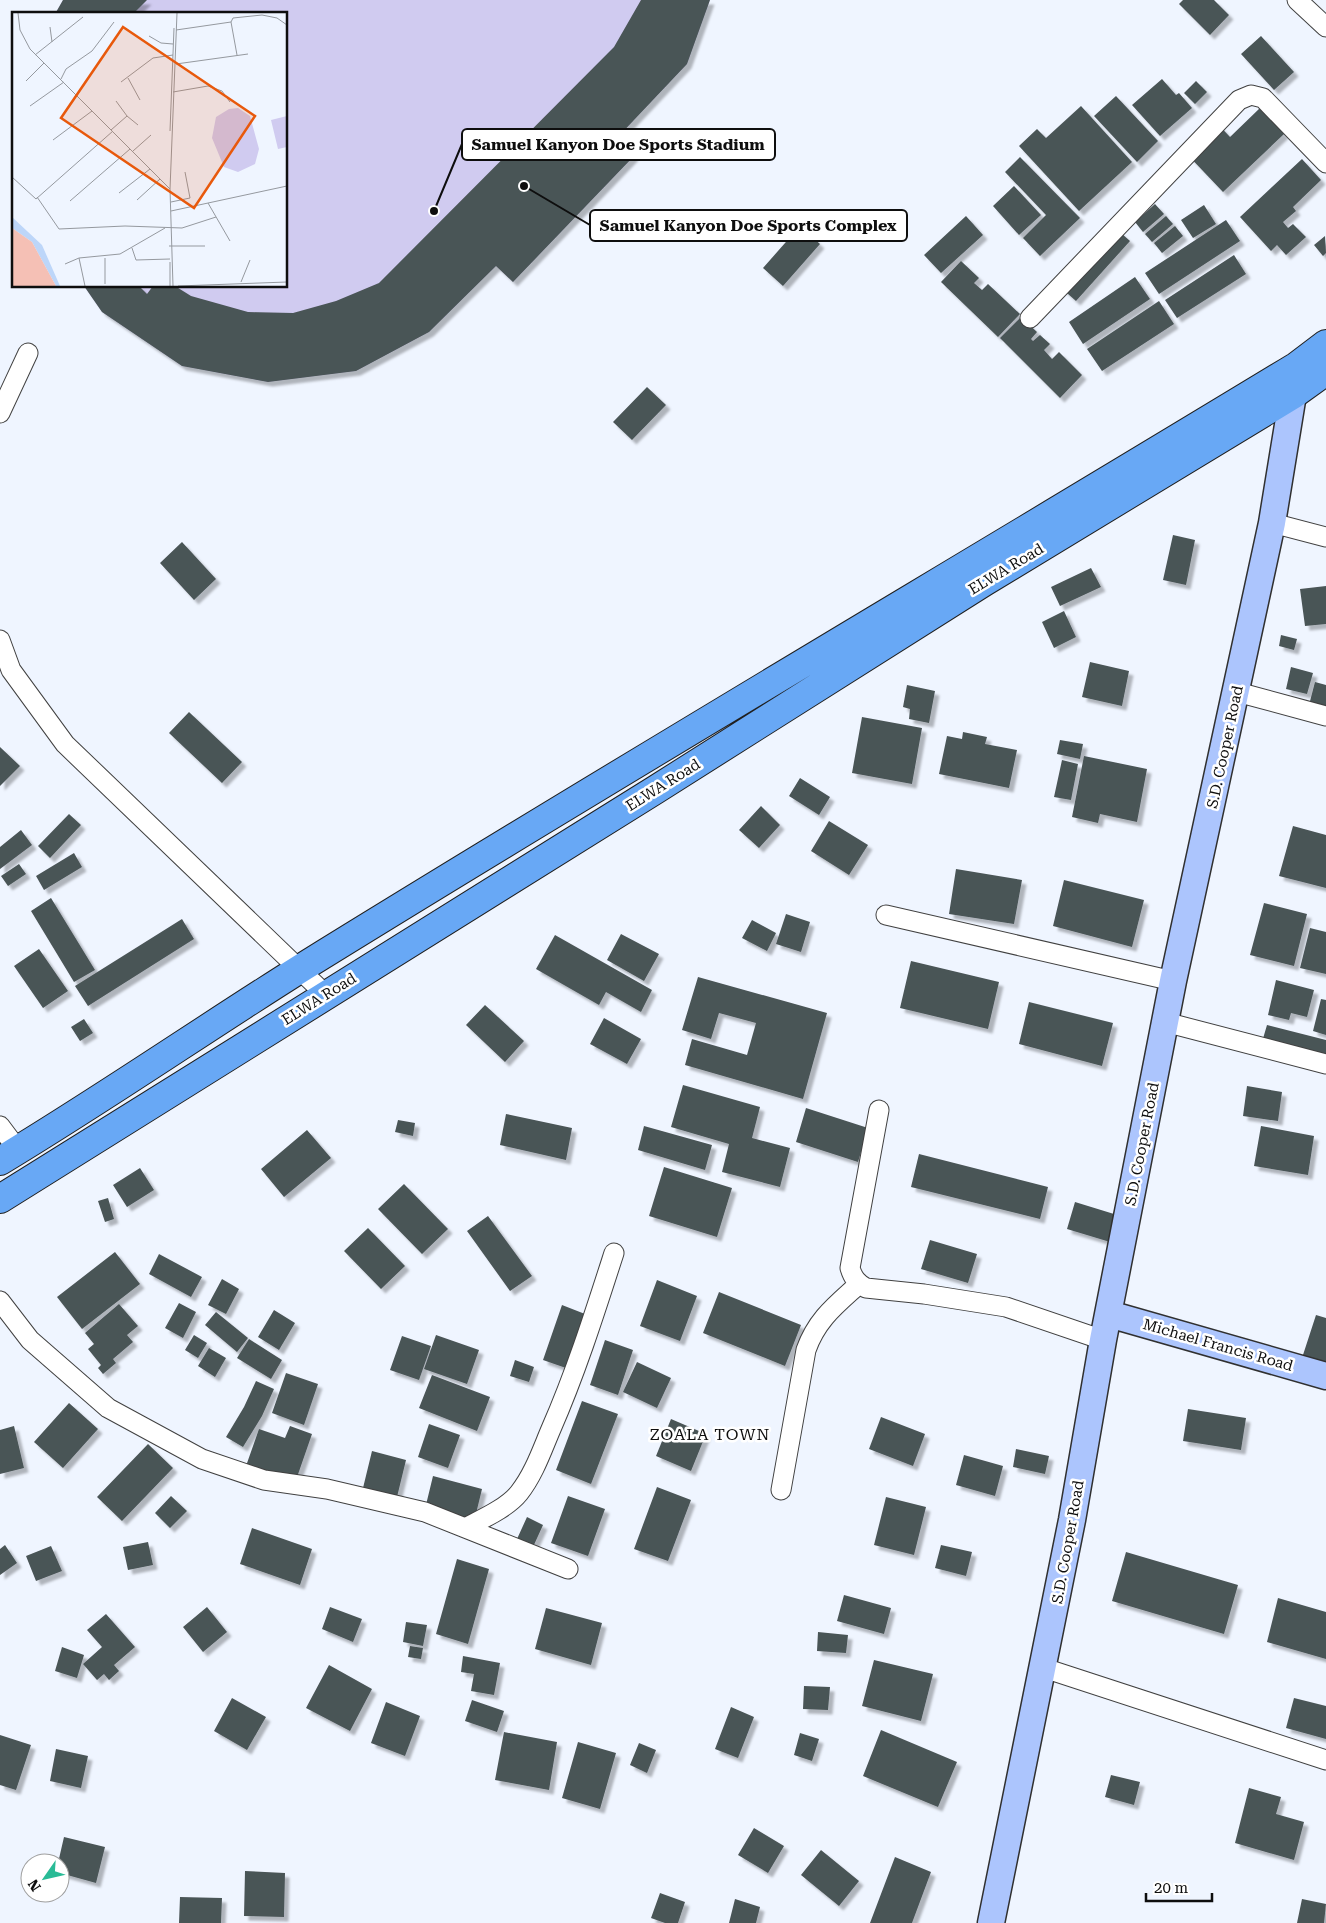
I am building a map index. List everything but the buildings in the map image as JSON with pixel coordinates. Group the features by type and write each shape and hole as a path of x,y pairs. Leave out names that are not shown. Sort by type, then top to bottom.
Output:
{"main road":[{"name":"ELWA Road","path":"9,1156 300,969 660,749 1298,366 1326,344"},
{"name":"ELWA Road","path":"0,1199 984,582 1294,394 1326,371"}],"street":[{"path":"1297,0 1326,27"},
{"path":"1030,318 1239,100 1251,95 1263,98 1326,163"},
{"path":"0,413 28,353"},
{"name":"S.D. Cooper Road","path":"991,1923 1044,1668 1103,1340 1173,982 1272,523 1298,366"},
{"path":"1272,523 1326,537"},
{"path":"0,640 11,670 65,744 326,995"},
{"path":"1237,692 1326,716"},
{"path":"886,915 1173,982"},
{"path":"1165,1022 1326,1064"},
{"path":"879,1110 850,1268 852,1276 859,1284 866,1288 924,1294 1006,1307 1103,1340"},
{"path":"0,1126 9,1156"},
{"path":"465,1528 494,1513 518,1494 535,1467 592,1323 614,1253"},
{"path":"781,1490 806,1350 812,1334 824,1316 859,1284"},
{"path":"0,1301 30,1340 108,1408 202,1458 264,1480 327,1488 425,1512 568,1569"},
{"name":"Michael Francis Road","path":"1109,1314 1326,1376"},
{"path":"1044,1668 1326,1760"}],"shaded area":[{"path":"63,0 710,0 687,64 616,139 634,156 513,282 496,266 429,332 356,371 268,382 182,366 102,312 85,288 288,288 288,12 56,12"}],"place":[{"name":"Samuel Kanyon Doe Sports Complex","path":"524,186"},
{"name":"Samuel Kanyon Doe Sports Stadium","path":"434,211"}],"district":[{"name":"ZOALA TOWN","path":"710,1434"}]}
